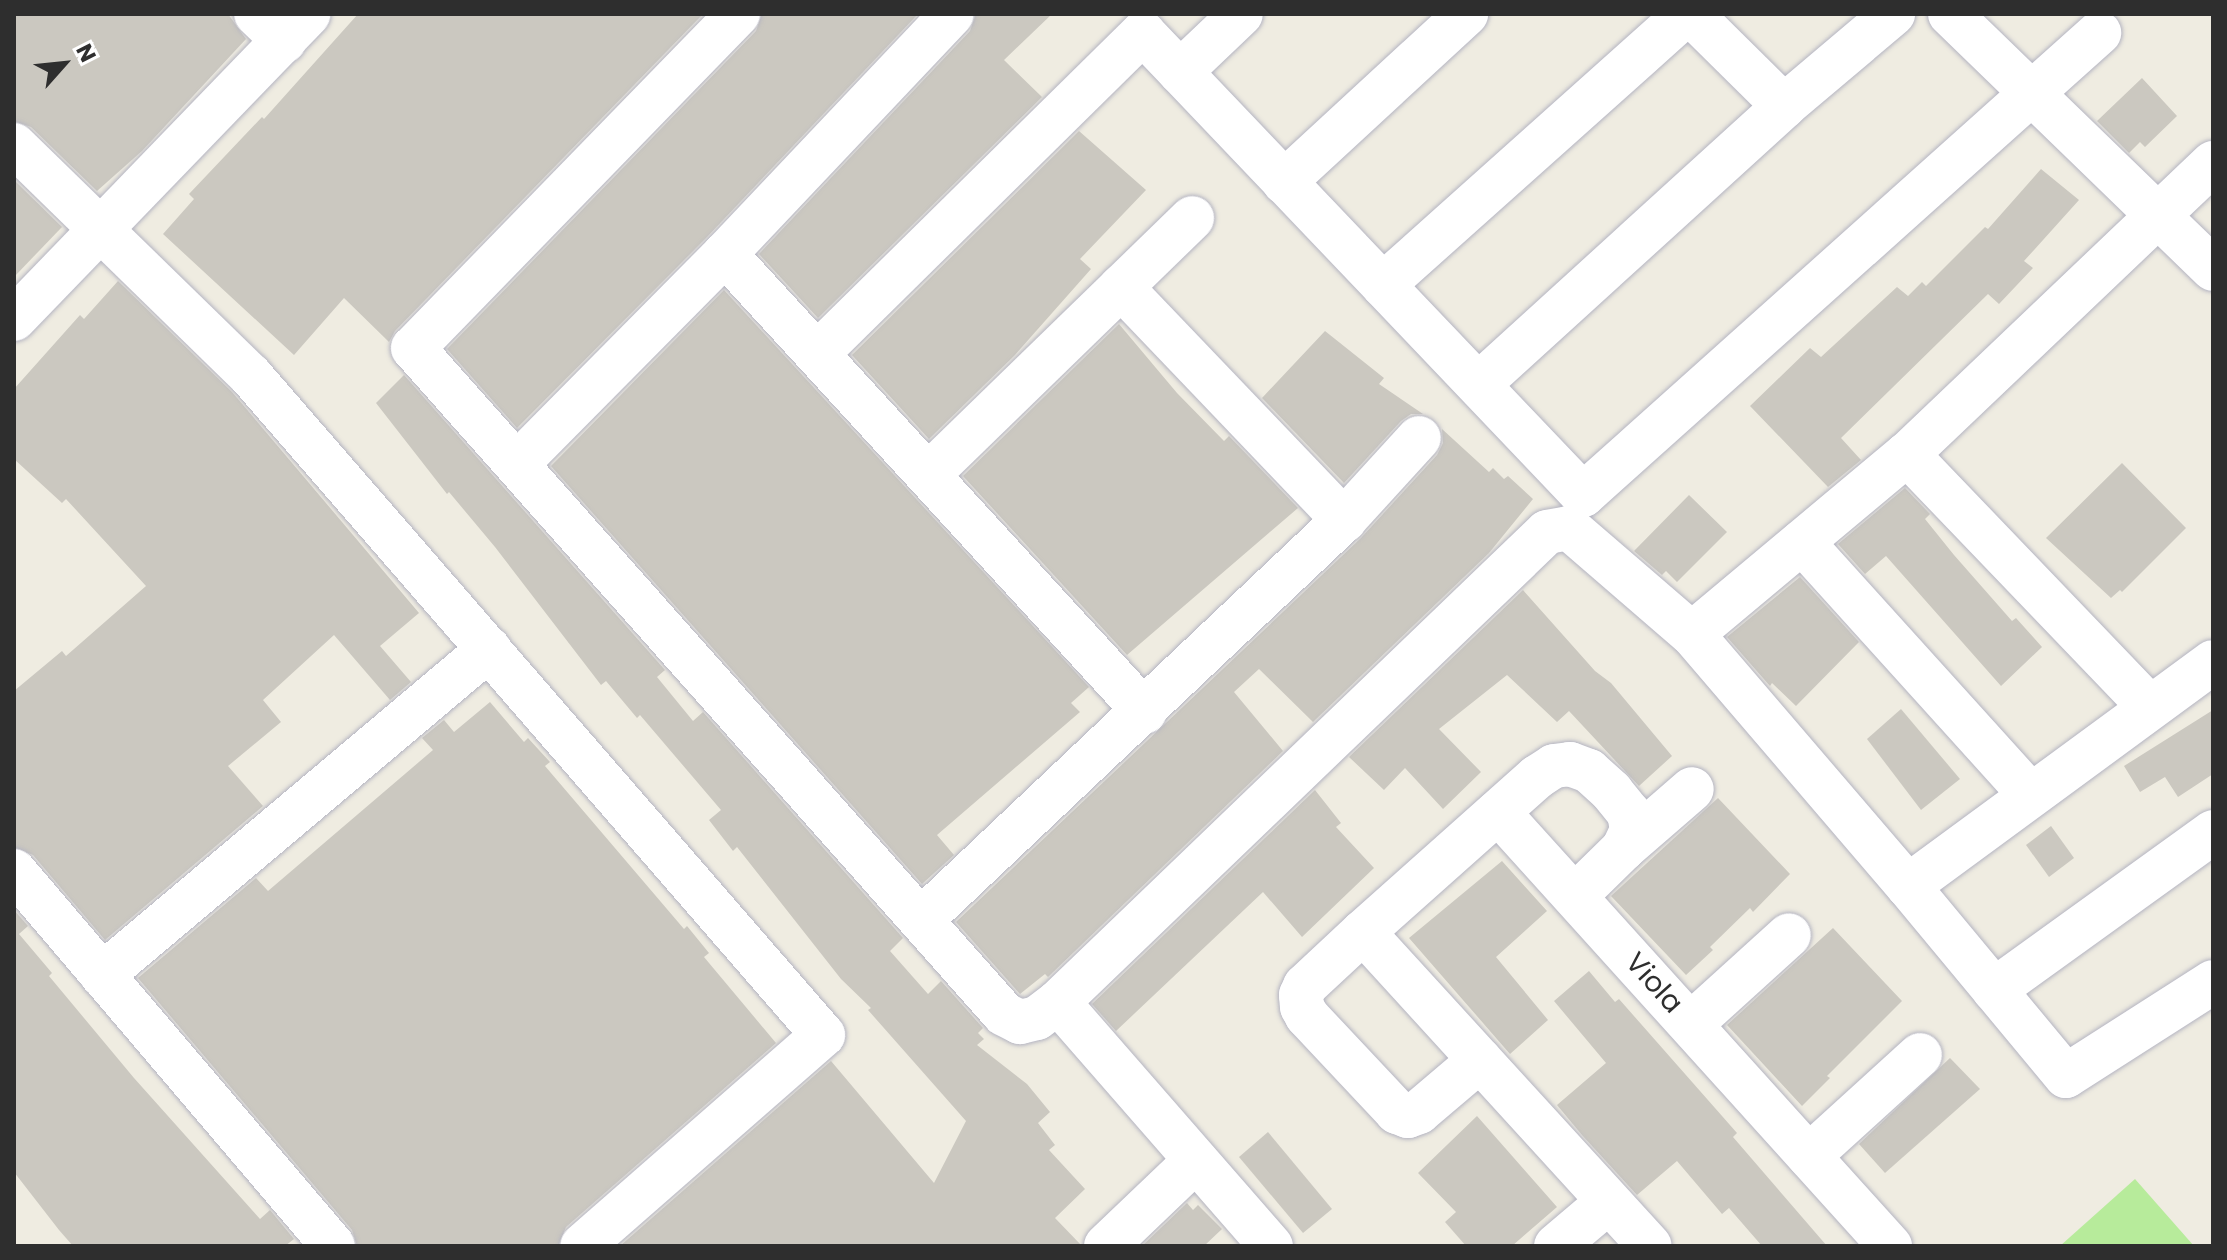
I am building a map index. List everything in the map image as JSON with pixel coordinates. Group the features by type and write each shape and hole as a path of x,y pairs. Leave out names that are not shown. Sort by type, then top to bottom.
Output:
{"street":[{"path":"738,14 413,348 1004,1014 1020,1022 1037,1018 1058,1002 1547,532 1569,528 1692,634 2066,1076 2213,982"},
{"path":"517,464 725,254 952,14"},
{"path":"1180,72 1241,14"},
{"path":"1284,182 1466,14"},
{"path":"1383,285 1688,14 1784,106"},
{"path":"1479,384 1784,106 1893,14"},
{"path":"1950,14 2213,269"},
{"path":"14,319 101,229 283,23"},
{"path":"819,352 1143,33 1583,495 2099,33"},
{"path":"14,145 250,375 823,1035 582,1246"},
{"path":"1692,634 1907,454 2160,217 2213,163"},
{"path":"929,474 1192,218"},
{"path":"725,254 819,352 1145,712"},
{"path":"1121,287 1344,520"},
{"path":"922,919 1145,712 1344,520 1419,438"},
{"path":"1907,454 2149,706"},
{"path":"1802,542 2031,795"},
{"path":"102,975 489,649"},
{"path":"1908,886 2149,706 2213,662"},
{"path":"1480,1060 1419,1112 1408,1116 1397,1112 1307,1016 1302,1007 1305,986 1537,777 1554,766 1570,764 1589,771 1629,813 1632,830 1623,849"},
{"path":"1576,895 1692,789"},
{"name":"Viola","path":"1498,812 1890,1246"},
{"path":"1994,990 2213,832"},
{"path":"14,871 333,1246"},
{"path":"1363,932 1650,1246"},
{"path":"1691,1024 1789,935"},
{"path":"1058,1002 1271,1246"},
{"path":"1809,1156 1920,1055"},
{"path":"1106,1246 1196,1160"},
{"path":"1556,1246 1608,1202"}],"green space":[{"path":"2135,1179 2194,1246 2060,1246"}],"building":[{"path":"14,14 228,14 246,39 142,151 97,191 31,127 14,121"},
{"path":"358,14 703,14 395,331 389,342 344,298 294,355 163,234 194,199 189,194 262,117 264,119"},
{"path":"762,14 918,14 707,237 517,428 447,349 756,31"},
{"path":"976,14 1052,14 1004,60 1042,97 818,318 759,254 970,31"},
{"path":"2142,78 2177,116 2145,147 2140,142 2129,153 2097,121"},
{"path":"1079,131 1146,190 1080,259 1091,269 1015,355 929,439 852,355"},
{"path":"2041,169 2079,200 2024,261 2033,268 1999,304 1988,294 1841,438 1861,460 1828,487 1750,406 1810,348 1821,357 1897,287 1908,296 1922,282 1926,286 1985,227 1988,229"},
{"path":"14,180 62,227 14,277"},
{"path":"118,281 232,392 419,613 380,646 411,682 390,700 334,635 263,700 281,722 228,766 263,806 105,940 33,855 14,847 14,691 62,651 66,656 146,586 66,499 62,503 14,459 14,389 80,315 84,319"},
{"path":"724,290 1089,687 1071,703 1080,712 937,835 954,855 922,884 551,466"},
{"path":"1119,324 1177,393 1224,441 1229,436 1298,508 1127,655 963,476"},
{"path":"1325,331 1384,378 1379,384 1423,414 1411,414 1401,421 1344,483 1262,398"},
{"path":"404,375 665,670 657,677 693,721 703,712 903,938 890,951 928,994 941,981 983,1028 978,1033 984,1039 977,1045 1027,1084 1050,1112 1038,1123 1055,1145 1049,1150 1085,1189 1055,1218 1082,1246 620,1246 831,1061 934,1183 966,1121 868,1010 871,1008 841,979 737,847 733,851 709,820 721,810 640,715 637,718 606,681 601,685 495,547 449,492 447,494 376,403"},
{"path":"1442,429 1489,472 1493,468 1504,479 1508,476 1533,499 1489,553 1313,722 1259,669 1234,692 1283,751 1048,977 1045,974 1020,994 956,922 1361,538 1437,455 1443,443"},
{"path":"2122,463 2186,528 2122,592 2120,590 2111,598 2046,538"},
{"path":"1905,488 1930,514 1925,519 1954,555 2012,621 2016,618 2042,647 2001,686 1886,556 1865,574 1838,544"},
{"path":"1689,495 1727,532 1677,582 1666,571 1662,575 1634,551"},
{"path":"1800,577 1859,642 1796,706 1772,683 1770,686 1727,637"},
{"path":"1523,590 1595,671 1611,683 1672,756 1639,786 1569,711 1557,722 1507,675 1439,729 1481,772 1443,809 1405,768 1384,790 1349,757"},
{"path":"490,702 524,742 528,738 550,762 545,766 684,929 687,926 709,953 704,957 776,1043 566,1227 558,1246 357,1246 352,1230 138,978 256,878 268,891 433,750 422,738 444,720 454,732"},
{"path":"1901,709 1960,779 1921,810 1867,739"},
{"path":"2213,710 2213,774 2178,797 2165,777 2140,792 2124,766"},
{"path":"1315,790 1341,823 1336,827 1374,868 1302,937 1263,892 1116,1031 1092,1004"},
{"path":"1718,798 1790,874 1753,912 1750,908 1686,975 1611,896"},
{"path":"2051,826 2074,858 2049,877 2026,845"},
{"path":"1502,861 1547,911 1496,957 1548,1020 1510,1054 1409,938"},
{"path":"14,910 28,926 19,934 52,973 49,976 134,1078 260,1219 270,1210 294,1239 285,1246 73,1246 59,1230 14,1172"},
{"path":"1833,928 1902,1001 1827,1076 1830,1078 1802,1106 1727,1025"},
{"path":"1589,971 1615,1002 1619,999 1737,1133 1733,1137 1827,1246 1762,1246 1729,1208 1722,1214 1677,1161 1637,1195 1582,1135 1557,1105 1606,1063 1554,1001"},
{"path":"1950,1058 1980,1089 1885,1173 1859,1144"},
{"path":"1477,1116 1557,1207 1512,1246 1466,1246 1445,1222 1456,1212 1418,1173"},
{"path":"1268,1132 1332,1209 1303,1233 1239,1157"},
{"path":"1187,1203 1193,1210 1198,1205 1222,1229 1204,1246 1142,1246"}]}
